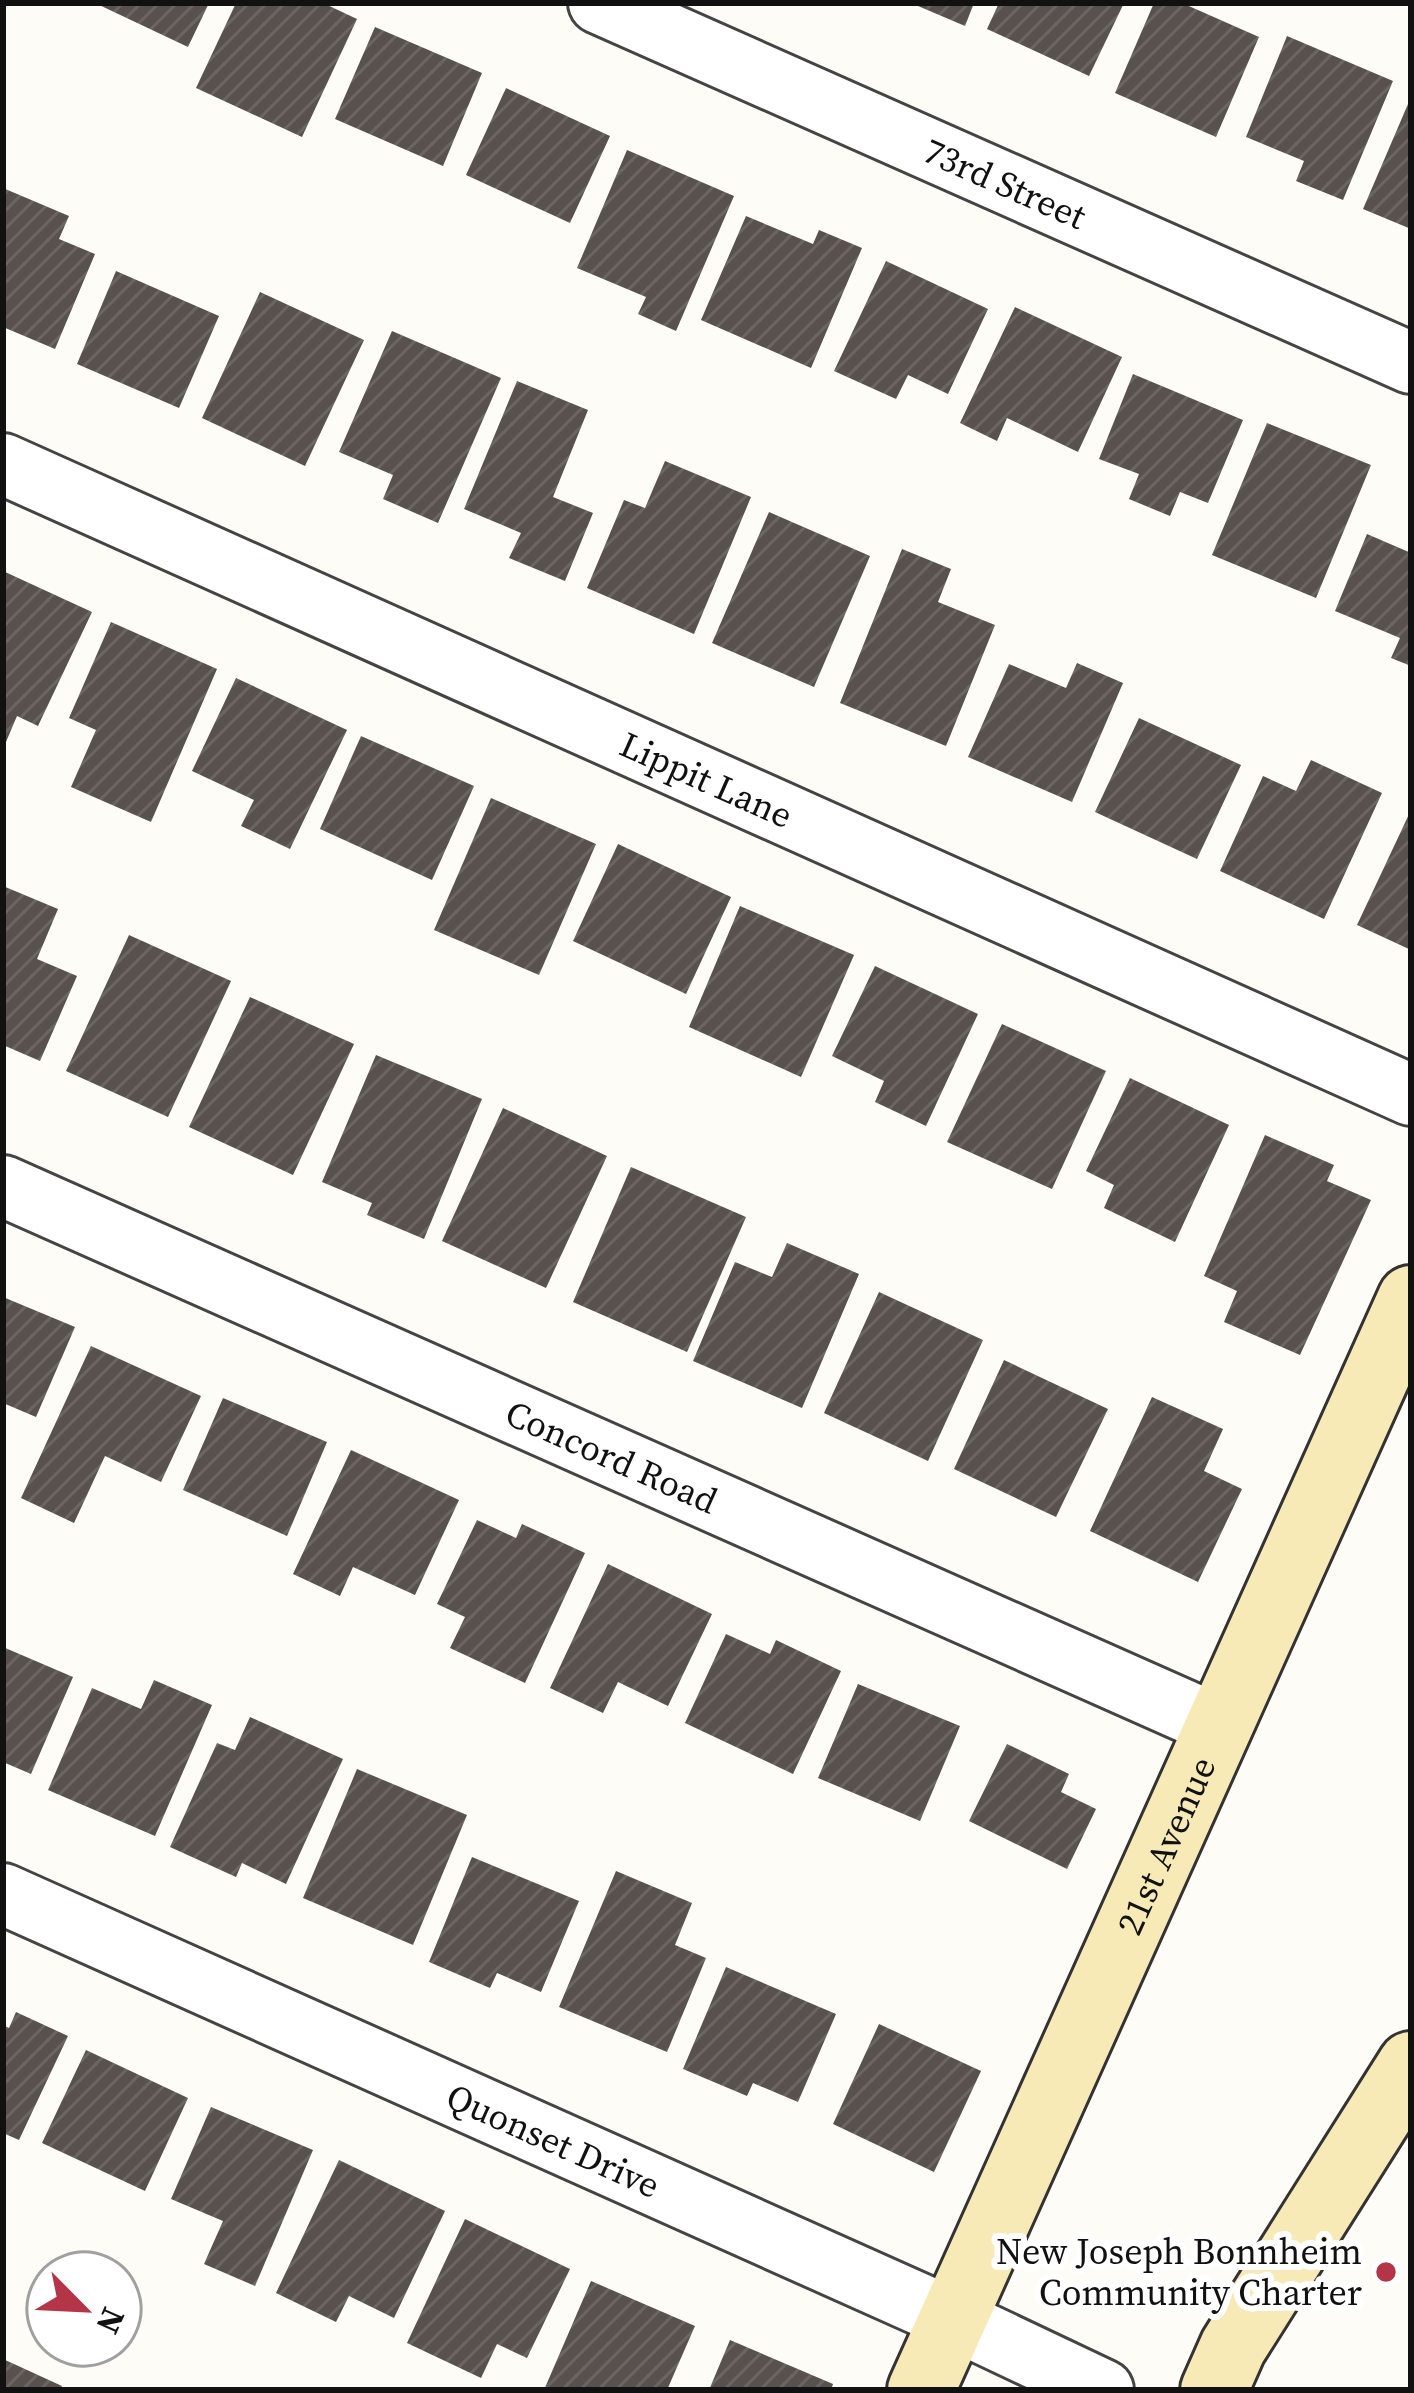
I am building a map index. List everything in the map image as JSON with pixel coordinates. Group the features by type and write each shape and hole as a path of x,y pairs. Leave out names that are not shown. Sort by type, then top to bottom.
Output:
{"street":[{"name":"73rd Street","path":"599,3 1411,363"},
{"name":"Lippit Lane","path":"3,464 1411,1095"},
{"name":"Concord Road","path":"3,1186 1219,1726"},
{"name":"21st Avenue","path":"921,2390 1411,1299"},
{"name":"Quonset Drive","path":"3,1894 1103,2390"},
{"path":"1214,2390 1233,2348 1411,2065"}],"building":[{"path":"95,3 209,3 188,47"},
{"path":"236,3 323,3 357,19 302,137 196,88"},
{"path":"911,3 974,3 965,26"},
{"path":"999,3 1124,3 1089,76 987,29"},
{"path":"1154,3 1182,3 1259,37 1216,137 1115,93"},
{"path":"375,27 482,73 443,166 335,119"},
{"path":"1287,36 1393,81 1343,200 1296,181 1304,161 1246,137"},
{"path":"506,88 610,136 570,223 466,175"},
{"path":"1411,97 1411,229 1363,209"},
{"path":"627,150 734,196 676,331 638,314 646,297 577,268"},
{"path":"3,188 69,216 59,239 95,254 55,349 3,327"},
{"path":"746,216 813,244 819,230 862,248 811,368 701,320"},
{"path":"886,261 988,309 948,394 908,375 896,399 834,371"},
{"path":"116,271 219,316 179,408 77,364"},
{"path":"260,292 364,340 305,466 202,418"},
{"path":"1015,307 1122,357 1078,452 1007,418 997,441 960,423"},
{"path":"392,331 501,378 438,523 383,499 393,475 339,452"},
{"path":"1133,374 1243,420 1208,503 1180,492 1170,516 1129,499 1139,474 1099,459"},
{"path":"517,381 588,410 553,497 593,513 565,581 509,558 521,533 464,509"},
{"path":"1267,423 1371,465 1316,598 1212,555"},
{"path":"665,461 751,497 694,634 587,588 624,500 645,508"},
{"path":"769,512 870,556 814,687 712,643"},
{"path":"1367,534 1411,553 1411,666 1391,658 1400,638 1335,611"},
{"path":"902,549 951,569 938,602 995,625 946,746 840,703"},
{"path":"3,571 92,612 38,726 17,716 3,749"},
{"path":"111,622 217,669 151,822 71,787 96,730 69,718"},
{"path":"1077,663 1123,683 1072,802 968,757 1009,664 1066,688"},
{"path":"236,678 347,730 290,849 241,826 254,800 192,771"},
{"path":"1139,718 1241,765 1197,859 1095,812"},
{"path":"361,736 474,786 432,880 320,829"},
{"path":"1311,760 1382,793 1324,919 1220,871 1263,776 1296,791"},
{"path":"491,798 596,844 539,975 434,930"},
{"path":"1411,810 1411,950 1357,925"},
{"path":"618,844 731,897 686,994 573,941"},
{"path":"3,886 58,909 37,959 77,976 40,1061 3,1045"},
{"path":"740,906 854,955 801,1077 689,1027"},
{"path":"129,935 231,981 168,1117 66,1071"},
{"path":"875,966 978,1014 926,1126 875,1102 884,1081 832,1056"},
{"path":"250,997 354,1044 293,1175 189,1127"},
{"path":"1002,1024 1106,1071 1052,1189 947,1142"},
{"path":"376,1055 482,1099 424,1239 367,1215 372,1203 322,1182"},
{"path":"1130,1078 1229,1125 1175,1242 1104,1208 1114,1185 1086,1171"},
{"path":"503,1108 607,1156 546,1288 442,1241"},
{"path":"1265,1135 1334,1165 1327,1181 1371,1200 1300,1355 1224,1322 1237,1291 1204,1276"},
{"path":"631,1167 746,1217 687,1352 573,1302"},
{"path":"787,1243 859,1274 802,1408 693,1361 735,1262 772,1277"},
{"path":"879,1292 983,1340 928,1461 824,1413"},
{"path":"3,1297 75,1327 36,1417 3,1403"},
{"path":"91,1346 201,1396 161,1482 105,1456 74,1523 21,1498"},
{"path":"1004,1360 1108,1409 1056,1517 954,1469"},
{"path":"1152,1397 1223,1429 1204,1471 1242,1489 1198,1582 1090,1531"},
{"path":"223,1398 327,1442 287,1536 183,1490"},
{"path":"351,1450 459,1500 415,1595 353,1567 340,1596 293,1574"},
{"path":"477,1520 516,1538 522,1524 585,1553 525,1683 450,1648 465,1617 437,1604"},
{"path":"608,1564 712,1614 668,1706 618,1682 603,1713 550,1688"},
{"path":"726,1634 770,1654 776,1640 841,1671 793,1774 685,1723"},
{"path":"3,1647 73,1677 31,1774 3,1762"},
{"path":"154,1680 212,1705 155,1836 48,1790 92,1688 141,1709"},
{"path":"858,1684 960,1726 920,1821 818,1778"},
{"path":"250,1717 343,1759 286,1884 242,1863 236,1877 170,1847 217,1743 235,1750"},
{"path":"1007,1744 1069,1774 1061,1792 1096,1809 1067,1869 969,1821"},
{"path":"357,1769 467,1815 413,1945 303,1898"},
{"path":"472,1857 579,1901 541,1992 497,1973 490,1988 429,1962"},
{"path":"616,1871 692,1903 675,1945 706,1958 667,2052 559,2007"},
{"path":"726,1967 836,2014 798,2102 753,2083 747,2096 683,2069"},
{"path":"16,2012 68,2036 19,2140 3,2133 3,2025 9,2028"},
{"path":"879,2024 981,2071 934,2172 833,2124"},
{"path":"86,2050 188,2098 145,2191 42,2143"},
{"path":"211,2107 313,2150 255,2286 204,2264 223,2221 171,2199"},
{"path":"339,2160 445,2211 394,2318 349,2296 336,2322 276,2293"},
{"path":"465,2219 570,2269 527,2358 497,2344 481,2378 407,2343"},
{"path":"591,2281 695,2326 667,2390 544,2390"},
{"path":"730,2340 833,2384 831,2390 709,2390"},
{"path":"3,2359 62,2386 61,2390 3,2390"}],"place":[{"name":"New Joseph Bonnheim Community Charter","path":"1386,2272"}]}
